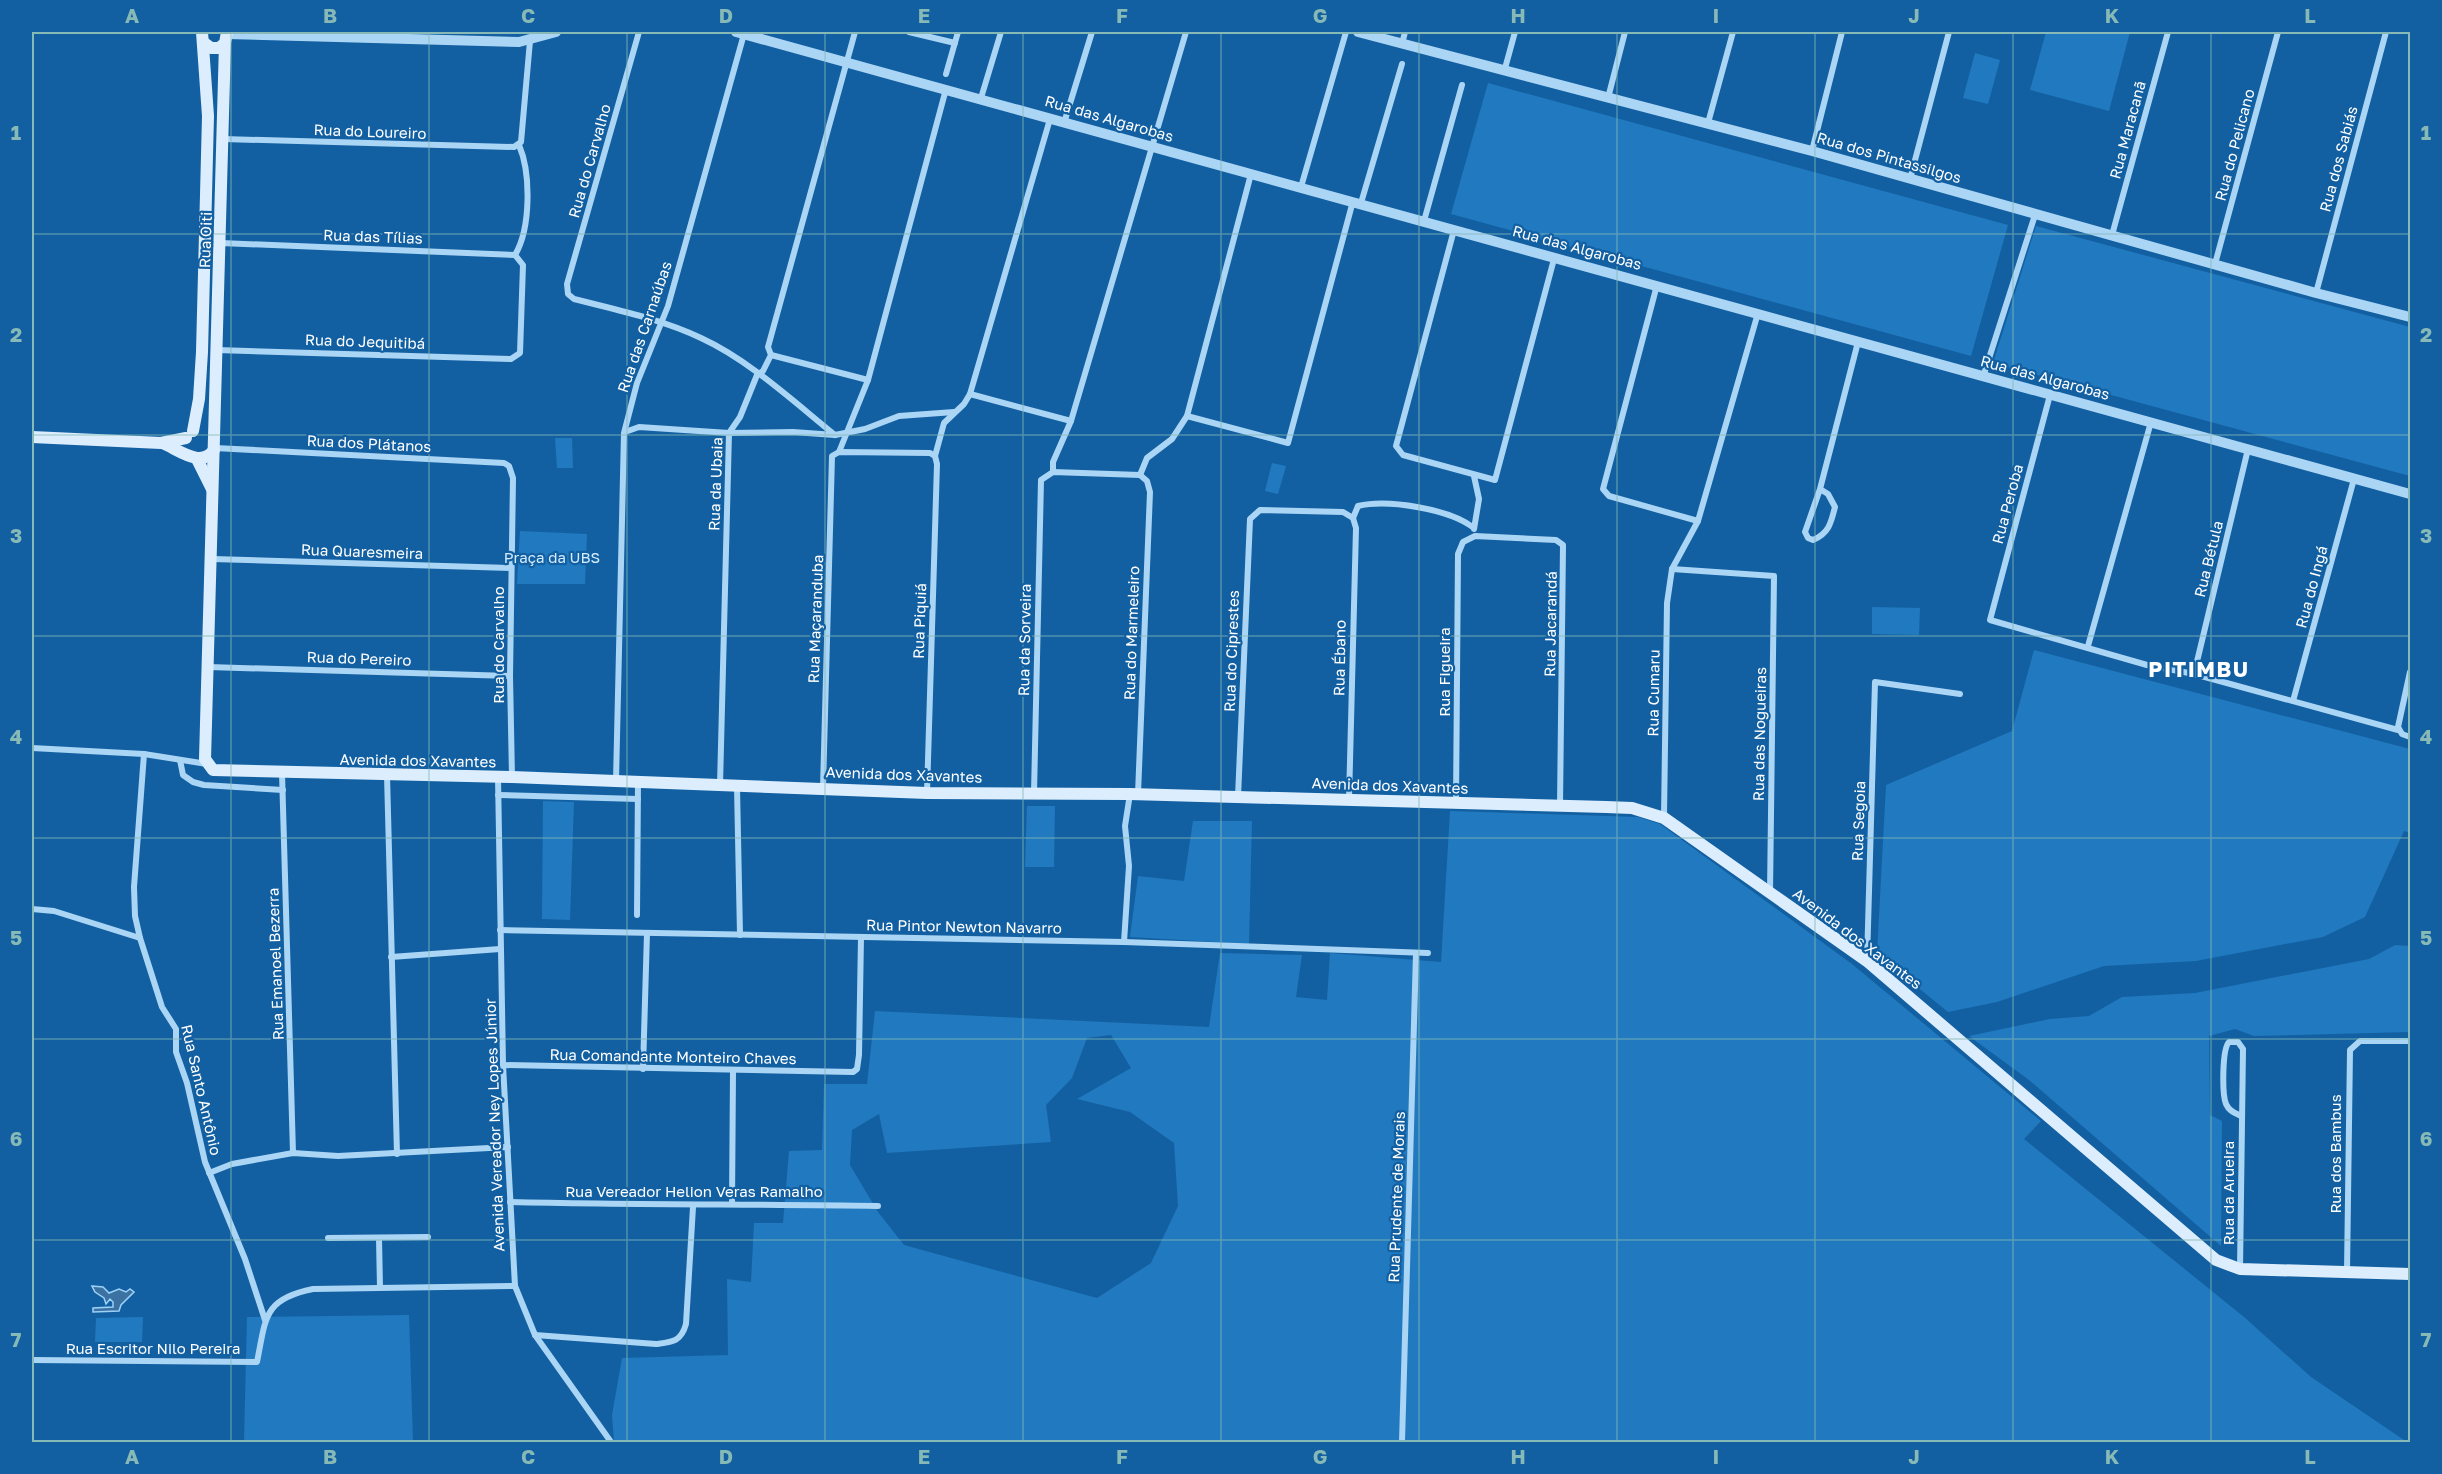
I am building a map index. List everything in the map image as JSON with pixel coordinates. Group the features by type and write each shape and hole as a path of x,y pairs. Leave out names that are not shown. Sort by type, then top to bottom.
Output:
{"main road":[{"path":"202,37 215,49 226,36"},
{"name":"Rua Oiti","path":"209,766 205,759 212,559 215,350 221,243 226,36"},
{"name":"Rua Oiti","path":"190,434 200,385 206,233 208,91 202,37"},
{"path":"32,437 161,443 209,431 214,445 208,457 194,458 161,443"},
{"path":"190,434 187,451 194,458"},
{"name":"Rua Oiti","path":"194,458 213,490"},
{"name":"Avenida dos Xavantes","path":"209,766 218,772 282,774 512,777 927,793 1238,797 1632,808 1664,818 1866,961 1955,1034 2216,1260 2241,1269 2410,1274"}],"street":[{"path":"226,36 530,41 556,32"},
{"name":"Rua do Carvalho","path":"639,32 567,284 570,297 661,321"},
{"name":"Rua das Algarobas","path":"740,32 1357,202 1554,259 1758,313 1983,378 2410,494"},
{"name":"Rua das Carnaúbas","path":"616,781 624,433 637,383 668,306 740,32"},
{"name":"Rua da Ubaia","path":"720,786 729,433 740,417 758,375 763,371 771,355 768,347 855,32"},
{"path":"909,32 955,44"},
{"path":"946,74 958,32"},
{"path":"981,98 1001,32"},
{"path":"1064,123 1092,32"},
{"path":"1186,32 1071,421 1053,462 1053,472 1140,475 1147,458 1172,439 1187,416 1251,174"},
{"path":"1301,187 1346,32"},
{"name":"Rua dos Pintassilgos","path":"1358,32 1812,151 2035,215 2410,317"},
{"path":"1402,44 1405,32"},
{"path":"1504,72 1515,32"},
{"path":"1608,98 1625,32"},
{"path":"1708,123 1733,32"},
{"path":"1812,151 1842,32"},
{"path":"1909,180 1949,32"},
{"name":"Rua Maracanã","path":"2112,235 2168,32"},
{"name":"Rua do Pelicano","path":"2215,264 2278,32"},
{"name":"Rua dos Sabiás","path":"2316,293 2386,32"},
{"path":"515,255 523,241 526,226 526,173 518,145 530,41"},
{"path":"1187,416 1288,443 1357,202 1402,64"},
{"path":"1424,221 1462,85"},
{"path":"771,355 868,380 946,89"},
{"path":"1050,119 970,394 1071,421"},
{"name":"Rua do Loureiro","path":"223,139 518,145"},
{"path":"1983,378 2035,215"},
{"path":"1455,230 1397,441 1398,451 1403,455 1474,476 1495,480 1554,259"},
{"name":"Rua das Tílias","path":"221,243 515,255"},
{"name":"Rua do Jequitibá","path":"215,350 514,358 520,353 521,261 515,255"},
{"path":"1657,285 1603,489 1609,496 1698,521"},
{"path":"1672,569 1698,521 1758,313"},
{"path":"661,321 702,338 758,375 835,435"},
{"path":"1820,489 1834,500 1836,507 1829,528 1823,536 1813,540 1808,538 1805,532 1820,489 1858,342"},
{"name":"Rua Maçaranduba","path":"823,788 832,468 868,380"},
{"name":"Rua Piquiá","path":"927,793 937,464 933,454 939,448 941,429 970,394"},
{"name":"Rua Peroba","path":"2050,395 1990,620 2088,646"},
{"path":"624,433 639,427 729,433 793,432 835,435 846,434 899,416 956,412"},
{"path":"2151,422 2088,646 2147,665 2194,674 2293,701 2400,732 2410,737"},
{"name":"Rua dos Plátanos","path":"214,445 504,463 509,466 513,478"},
{"name":"Rua Bétula","path":"2194,674 2248,449"},
{"path":"837,452 933,454"},
{"name":"Rua da Sorveira","path":"1034,793 1039,486 1044,477 1053,472"},
{"name":"Rua do Marmeleiro","path":"1124,942 1129,866 1125,826 1134,795 1149,492 1147,481 1140,475"},
{"path":"1474,476 1479,499 1474,528 1475,536"},
{"name":"Rua do Carvalho","path":"512,777 510,676 513,478"},
{"name":"Rua do Ingá","path":"2293,701 2354,479"},
{"path":"1353,518 1359,506 1374,503 1393,504 1460,519 1474,528"},
{"name":"Rua do Ciprestes","path":"1238,797 1250,519 1260,510 1343,512 1353,518"},
{"name":"Rua Ébano","path":"1349,800 1356,528 1353,518"},
{"name":"Rua Jacarandá","path":"1463,542 1475,536 1556,540 1563,545 1560,806"},
{"name":"Rua Figueira","path":"1456,803 1458,554 1463,542"},
{"name":"Rua Quaresmeira","path":"212,559 511,568"},
{"name":"Rua das Nogueiras","path":"1672,569 1774,576 1770,893"},
{"name":"Rua Cumaru","path":"1664,818 1667,603 1672,569"},
{"name":"Rua do Pereiro","path":"208,667 510,676"},
{"path":"2400,732 2410,672"},
{"name":"Rua Segoia","path":"1866,961 1875,682 1960,694"},
{"path":"32,748 144,754 209,766"},
{"name":"Rua Santo Antônio","path":"144,754 134,887 135,916 162,1007 176,1029 178,1058 187,1083 201,1148 209,1173 245,1259 265,1320"},
{"path":"180,760 183,775 193,782 283,790"},
{"name":"Rua Emanoel Bezerra","path":"282,774 293,1153"},
{"path":"387,775 397,1154"},
{"name":"Avenida Vereador Ney Lopes Júnior","path":"498,777 503,1065 515,1286 535,1335 611,1443"},
{"path":"571,796 572,779"},
{"path":"599,780 599,798"},
{"path":"637,915 638,782"},
{"path":"737,787 740,935"},
{"path":"498,795 638,799"},
{"path":"32,909 54,911 140,938"},
{"name":"Rua Pintor Newton Navarro","path":"500,930 1124,942 1428,953"},
{"path":"643,1069 647,933"},
{"name":"Rua Comandante Monteiro Chaves","path":"503,1065 853,1072 858,1063 861,937"},
{"path":"391,957 500,949"},
{"name":"Rua Prudente de Morais","path":"1402,1443 1416,952"},
{"name":"Rua dos Bambus","path":"2347,1273 2348,1059 2350,1050 2360,1041 2410,1041"},
{"name":"Rua da Arueira","path":"2241,1116 2230,1110 2224,1098 2224,1050 2229,1042 2234,1042 2243,1049 2241,1269"},
{"path":"732,1204 733,1071"},
{"path":"209,1173 232,1164 293,1153 338,1156 507,1147"},
{"name":"Rua Vereador Helion Veras Ramalho","path":"510,1202 693,1207 732,1204 878,1206"},
{"path":"535,1335 656,1344 680,1339 686,1324 693,1207"},
{"path":"328,1238 428,1237"},
{"path":"380,1238 380,1288"},
{"path":"265,1320 280,1300 293,1293 313,1289 515,1286"},
{"name":"Rua Escritor Nilo Pereira","path":"32,1360 257,1362 265,1320"}],"green space":[{"path":"2046,32 2130,32 2109,111 2030,90"},
{"path":"1975,53 2000,60 1988,104 1963,98"},
{"path":"1488,83 2008,225 1971,356 1451,214"},
{"path":"2036,226 2410,327 2410,476 1993,363"},
{"path":"555,438 572,438 573,468 557,468"},
{"path":"1272,463 1286,466 1278,494 1265,491"},
{"name":"Praça da UBS","path":"520,531 587,534 585,584 517,584"},
{"path":"1872,607 1920,608 1919,635 1872,634"},
{"path":"2034,650 2410,749 2410,833 2404,831 2365,917 2323,937 2196,961 2104,966 1997,1002 1948,1012 1877,954 1886,785 2012,731"},
{"path":"543,801 574,802 570,920 542,919"},
{"path":"1027,806 1055,806 1054,867 1025,867"},
{"path":"1450,811 1638,817 1660,824 1852,964 2041,1121 2024,1139 2244,1317 2311,1377 2407,1442 614,1442 612,1415 622,1358 728,1355 727,1279 751,1282 754,1223 783,1223 789,1151 822,1150 824,1084 867,1084 875,1011 1209,1027 1220,953 1302,955 1296,997 1327,1000 1330,953 1441,962","holes":["1111,1035 1131,1068 1077,1099 1130,1112 1174,1143 1178,1206 1151,1263 1097,1298 904,1245 878,1212 850,1165 852,1130 879,1114 887,1153 1051,1142 1046,1105 1072,1078 1087,1038"]},
{"path":"1193,821 1252,821 1249,944 1130,937 1138,876 1184,881"},
{"path":"2395,945 2410,946 2410,1032 2254,1036 2235,1029 2209,1036 2210,1115 2222,1121 2221,1246 2029,1080 1969,1036 2050,1019 2089,1016 2122,997 2195,993 2369,959"},
{"path":"409,1315 413,1442 244,1442 247,1317"},
{"path":"143,1317 142,1342 95,1342 96,1318"}],"shaded area":[{"path":"92,1286 103,1287 109,1293 119,1289 126,1292 130,1289 134,1292 121,1305 119,1311 93,1312 93,1308 113,1307 113,1302 110,1299 106,1304 104,1298 95,1292"}],"district":[{"name":"PITIMBU","path":"2199,670"}]}
